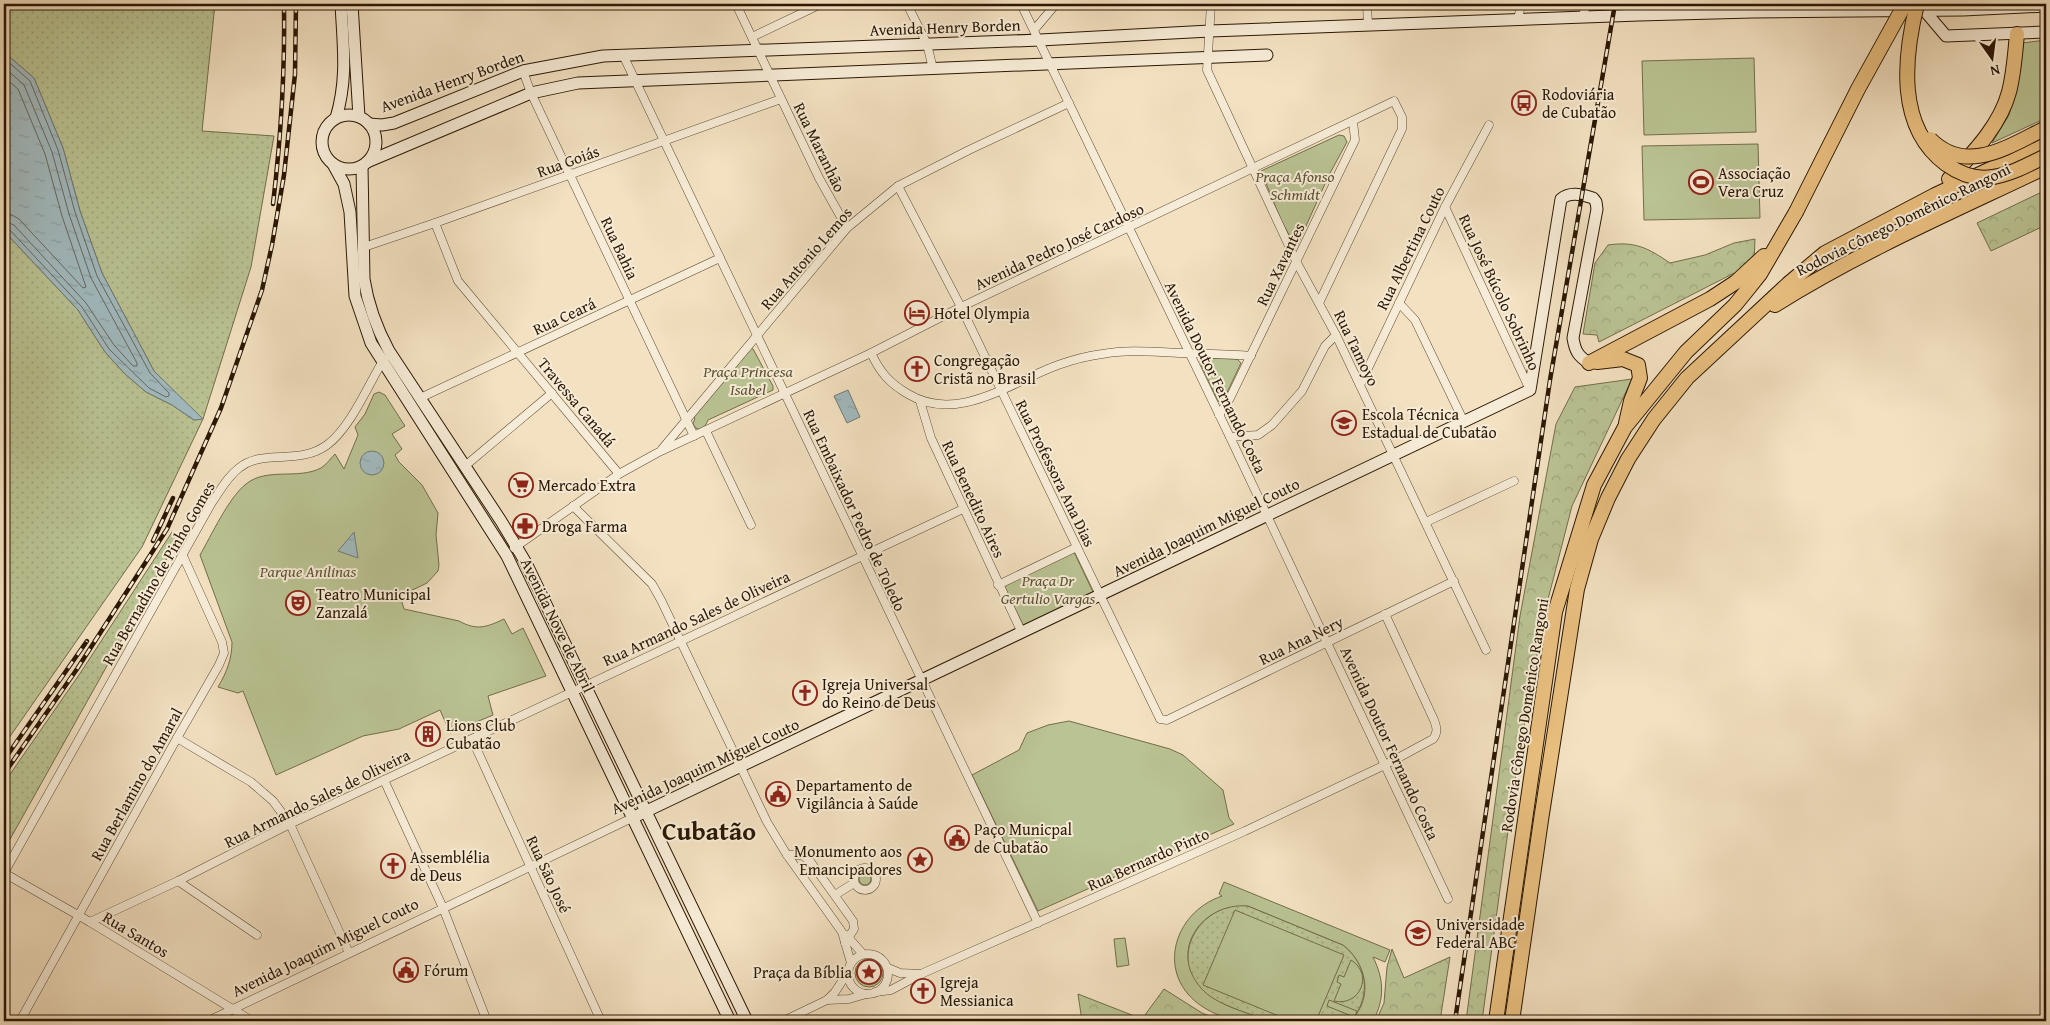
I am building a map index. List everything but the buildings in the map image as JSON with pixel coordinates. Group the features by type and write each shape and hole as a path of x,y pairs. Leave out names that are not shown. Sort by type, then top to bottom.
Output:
{"highway":[{"name":"Rodovia Cônego Domênico Rangoni","path":"1496,1021 1556,606 1594,485 1625,427 1686,352 1735,305 1760,274 1796,212 1858,89 1905,4"},
{"path":"1920,7 1911,28 1906,70 1907,91 1916,124 1926,144 1938,158 1961,174 1976,177 2006,174 2046,156"},
{"path":"1935,195 1976,149 1998,117 2009,94 2017,34"},
{"path":"1916,124 1944,150 1957,155 1973,157 1993,153 2046,128"},
{"name":"Rodovia Cônego Domênico Rangoni","path":"1513,1015 1575,599 1591,539 1608,498 1628,460 1654,419 1687,378 1788,284 1826,253 1935,195 2046,143"},
{"name":"Rodovia Cônego Domênico Rangoni","path":"1751,319 1814,280 1863,254 2046,167"},
{"path":"1589,363 1710,300 1736,282 1757,264 1784,234"},
{"path":"1589,363 1623,359 1638,365 1640,378 1631,401 1625,427"}],"street":[{"path":"341,4 344,77 342,98 336,118 324,132 322,144 325,155 333,164 350,169 531,93 578,83 1267,55"},
{"path":"352,4 360,117"},
{"name":"Rua Maranhão","path":"736,4 819,178 846,228"},
{"path":"752,37 821,4"},
{"path":"907,4 927,44 933,69"},
{"name":"Avenida Doutor Fernando Costa","path":"1021,4 1220,415 1266,516 1448,898"},
{"path":"1037,35 1056,4"},
{"path":"1206,58 1211,4"},
{"path":"1368,4 1368,25"},
{"path":"1518,20 1520,4"},
{"path":"1583,18 1586,4"},
{"path":"1639,15 1642,4"},
{"name":"Avenida Henry Borden","path":"369,124 382,125 394,123 523,70 602,56 927,44 1037,35 1583,18 1752,8 1920,7 1963,10 2046,6"},
{"path":"1920,7 1946,36 2046,32"},
{"name":"Rua Embaixador Pedro de Toledo","path":"623,55 1038,923"},
{"name":"Rua Tamoyo","path":"1206,58 1207,70 1297,263 1336,335 1486,650"},
{"name":"Rua Bahia","path":"523,70 531,93 694,436"},
{"name":"Rua Goiás","path":"364,247 781,99"},
{"name":"Avenida Pedro José Cardoso","path":"507,556 517,546 619,474 657,453 706,432 871,353 961,307 1394,101 1402,117 1402,129 1319,302"},
{"name":"Rua Antonio Lemos","path":"657,453 668,443 846,228 898,186 1069,103"},
{"path":"336,118 347,115 360,117 369,124 375,134 376,146 364,164"},
{"name":"Rua Xavantes","path":"1220,415 1297,263 1355,140 1353,121"},
{"name":"Rua Albertina Couto","path":"1360,385 1445,206 1489,125"},
{"name":"Avenida Nove de Abril","path":"333,164 344,184 350,212 355,296 365,329 382,362 507,556 730,1021"},
{"name":"Avenida Nove de Abril","path":"364,164 366,294 375,324 389,351 517,546 747,1021"},
{"name":"Rua Professora Ana Dias","path":"898,186 1002,390 1160,719"},
{"path":"1530,390 1562,199 1566,195 1573,194 1593,198 1597,209 1574,338 1574,349 1579,356 1589,363"},
{"name":"Rua José Búcolo Sobrinho","path":"1445,206 1530,390"},
{"name":"Travessa Canadá","path":"435,223 458,281 619,474"},
{"name":"Rua Ceará","path":"420,398 720,258"},
{"path":"1399,303 1415,320 1464,422"},
{"path":"1230,437 1258,435 1272,426 1302,391 1325,346 1336,335"},
{"path":"871,353 879,370 889,380 920,401 934,405 956,404 978,399 1051,368 1080,358 1132,350 1250,356"},
{"name":"Rua Bernadino de Pinho Gomes","path":"4,873 211,504 228,478 240,467 254,461 271,457 300,457 315,452 328,444 352,415 389,351"},
{"name":"Avenida Joaquim Miguel Couto","path":"208,1021 1530,390"},
{"path":"465,466 552,394"},
{"name":"Rua Benedito Aires","path":"920,401 930,438 1022,633"},
{"path":"706,432 752,526"},
{"path":"1426,522 1514,481"},
{"path":"573,506 652,584 767,822 787,855 847,940 863,954"},
{"name":"Rua Armando Sales de Oliveira","path":"90,922 178,881 290,824 963,509"},
{"path":"998,585 1077,547"},
{"name":"Rua Berlamino do Amaral","path":"20,1021 177,738 220,666 224,653 222,642 183,556"},
{"name":"Rua Ana Nery","path":"1160,719 1167,720 1454,581"},
{"name":"Rua Bernardo Pinto","path":"826,1000 849,999 890,990 921,974 1245,831 1385,765 1433,739 1437,734 1437,728 1385,614"},
{"path":"177,738 263,791 290,824 349,953"},
{"name":"Rua São José","path":"472,739 602,1021"},
{"path":"384,780 443,908 487,1021"},
{"path":"783,1021 826,1000 835,992 848,972 851,963 847,940 854,925 810,861 802,855 787,855"},
{"name":"Rua Santos","path":"4,873 78,917 90,922 252,1021"},
{"path":"178,881 257,935"},
{"path":"835,895 854,883"},
{"path":"848,972 849,981 855,989 871,993 884,985 888,974 885,962 872,954 863,954 851,963"},
{"name":"Rua Bernardo Pinto","path":"888,968 900,973 921,974"}],"green space":[{"path":"4,4 215,4 202,131 274,136 251,267 203,419 142,547 4,745 4,231 78,310 105,352 125,374 146,392 172,405 194,420 202,419 154,371 102,273 80,211 63,148 34,78 4,52"},
{"path":"2046,40 2046,118 1992,143 2009,115 2016,92 2022,43"},
{"path":"1754,58 1756,132 1644,135 1642,61"},
{"name":"Praça Afonso Schmidt","path":"1339,135 1344,136 1347,142 1329,175 1297,246 1294,244 1281,220 1261,171"},
{"name":"Associação Vera Cruz","path":"1758,144 1760,218 1644,220 1642,146"},
{"path":"2046,190 2046,225 1991,251 1977,223"},
{"path":"1755,239 1754,263 1599,342 1597,335 1583,334 1595,263 1608,245 1626,244 1641,247 1655,253 1670,263 1705,255 1734,243"},
{"name":"Praça Princesa Isabel","path":"749,348 753,349 773,386 773,390 708,420 702,429 696,428 693,424 695,418 693,416"},
{"path":"1203,358 1237,359 1241,363 1222,403 1218,401 1201,365 1200,361"},
{"path":"1632,379 1572,506 1545,611 1517,765 1482,1021 1466,1021 1520,616 1556,424 1575,387"},
{"name":"Parque Anilinas","path":"379,392 385,395 405,426 392,434 402,449 395,455 399,462 422,485 438,513 436,535 438,571 427,583 400,596 404,609 459,621 477,627 487,626 504,619 512,634 523,628 546,676 488,696 493,715 450,733 440,710 399,729 363,736 276,775 243,691 238,693 218,687 228,665 232,642 200,555 233,498 246,484 254,479 263,476 312,471 323,467 335,454 344,469 358,435 355,427 365,414 374,394"},
{"path":"172,532 179,537 4,850 4,783 81,672"},
{"name":"Praça Dr Gertulio Vargas","path":"1074,552 1093,592 1024,627 1004,586"},
{"path":"1069,721 1170,749 1183,755 1223,790 1229,818 1234,824 1038,911 972,775 1019,750 1027,733 1048,725"},
{"path":"867,873 870,874 870,884 863,885 860,884 859,877 860,874"},
{"path":"1224,882 1390,950 1385,962 1373,957 1377,965 1382,989 1380,1005 1373,1021 1351,1021 1354,1017 1327,1006 1329,1000 1357,1011 1355,1016 1361,1007 1364,998 1364,978 1357,960 1351,952 1343,945 1248,906 1231,907 1217,912 1204,920 1195,932 1189,945 1188,959 1192,974 1207,994 1223,1004 1269,1021 1227,1018 1211,1012 1188,994 1179,979 1175,963 1176,946 1181,930 1191,916 1205,904 1222,896 1219,894"},
{"path":"1239,905 1248,906 1343,945 1351,953 1358,961 1362,971 1364,990 1363,1000 1351,1021 1265,1020 1213,999 1199,987 1191,974 1188,959 1190,944 1197,930 1207,918 1222,909"},
{"path":"1235,910 1344,955 1316,1021 1291,1021 1203,985"},
{"path":"1125,938 1129,965 1117,967 1114,939"},
{"path":"1392,949 1404,978 1450,957 1440,1021 1376,1021 1384,1003 1387,967"},
{"path":"869,959 879,963 883,973 879,983 869,987 859,983 855,973 859,963"},
{"path":"1351,960 1362,973 1363,981 1361,988 1351,999 1343,1002 1334,1001 1341,984 1337,982 1339,975 1344,977"},
{"path":"1164,989 1202,1013 1222,1021 1082,1021 1078,994 1142,1019"}],"water":[{"path":"4,52 34,78 63,148 80,211 102,273 154,371 203,419 194,420 172,405 146,392 125,374 105,352 78,310 4,231"},
{"path":"848,390 860,417 847,423 834,396"},
{"path":"372,451 377,452 383,458 383,468 377,474 372,475 367,474 361,468 360,463 361,458 367,452"},
{"path":"354,532 358,558 338,551"}],"railway":[{"path":"273,204 282,104 284,4"},
{"path":"4,774 77,669 167,529 221,408 262,290 272,245 284,175 295,74 296,4"},
{"path":"1455,1021 1550,380 1615,4"},
{"path":"153,541 173,498"},
{"path":"4,760 87,641"}],"place":[{"name":"Rodoviária de Cubatão","path":"1524,103"},
{"name":"Associação Vera Cruz","path":"1701,182"},
{"name":"Hotel Olympia","path":"917,313"},
{"name":"Congregação Cristã no Brasil","path":"917,369"},
{"name":"Escola Técnica Estadual de Cubatão","path":"1344,423"},
{"name":"Mercado Extra","path":"521,485"},
{"name":"Droga Farma","path":"525,526"},
{"name":"Teatro Municipal Zanzalá","path":"298,603"},
{"name":"Igreja Universal do Reino de Deus","path":"805,693"},
{"name":"Lions Club Cubatão","path":"428,734"},
{"name":"Departamento de Vigilância à Saúde","path":"778,794"},
{"name":"Paço Municpal de Cubatão","path":"957,838"},
{"name":"Monumento aos Emancipadores","path":"920,860"},
{"name":"Assemblélia de Deus","path":"393,866"},
{"name":"Universidade Federal ABC","path":"1418,933"},
{"name":"Fórum","path":"406,970"},
{"name":"Praça da Bíblia","path":"869,972"},
{"name":"Igreja Messianica","path":"923,991"}],"district":[{"name":"Cubatão","path":"709,830"}]}
